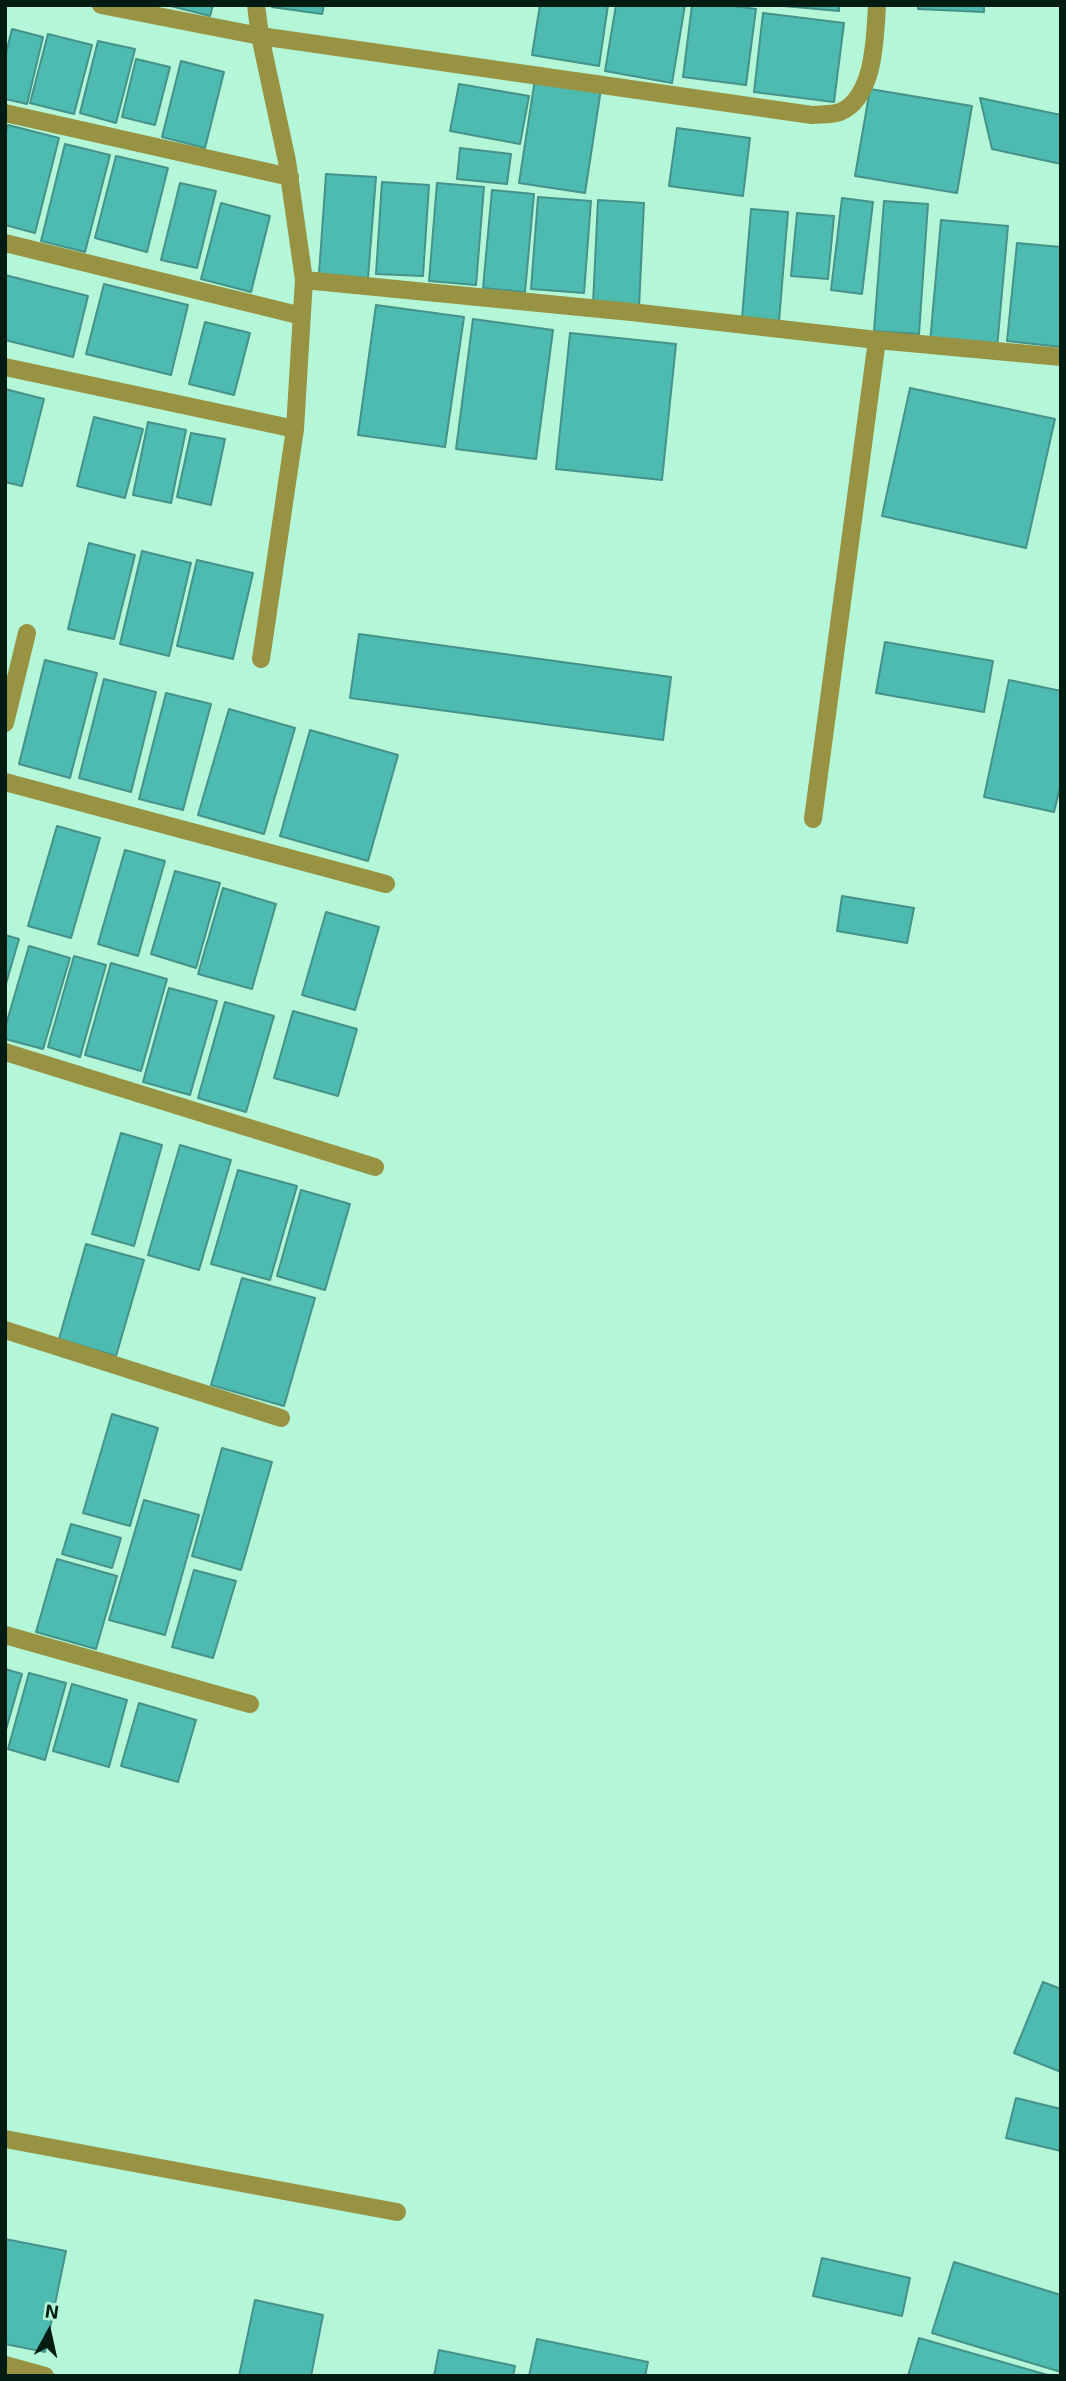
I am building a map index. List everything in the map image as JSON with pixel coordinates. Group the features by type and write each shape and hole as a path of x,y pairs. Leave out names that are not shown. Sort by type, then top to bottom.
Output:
{"street":[{"path":"101,5 260,36 812,115 839,113 852,103 863,87 875,50 877,5"},
{"path":"256,5 289,177 304,280 295,429 261,659"},
{"path":"5,113 289,177"},
{"path":"5,243 302,316"},
{"path":"304,280 1061,357"},
{"path":"813,819 877,340"},
{"path":"5,367 295,429"},
{"path":"5,723 27,634"},
{"path":"5,782 386,884"},
{"path":"5,1052 375,1167"},
{"path":"5,1330 281,1418"},
{"path":"5,1635 250,1704"},
{"path":"5,2139 397,2212"},
{"path":"5,2365 45,2376"}],"building":[{"path":"167,5 213,5 210,16"},
{"path":"271,5 324,5 322,14"},
{"path":"540,5 608,5 599,66 532,55"},
{"path":"616,5 685,5 672,83 605,71"},
{"path":"692,5 756,9 746,85 683,77"},
{"path":"773,5 839,5 839,11"},
{"path":"918,5 984,5 984,12 918,9"},
{"path":"763,13 844,23 834,102 754,92"},
{"path":"12,29 43,37 27,104 5,99 5,57"},
{"path":"48,34 92,45 74,114 30,103"},
{"path":"98,41 135,49 116,123 80,113"},
{"path":"136,59 170,67 155,125 122,117"},
{"path":"181,61 224,72 205,148 162,137"},
{"path":"535,79 601,89 585,193 519,183"},
{"path":"459,84 529,96 520,144 450,131"},
{"path":"870,89 972,106 957,193 855,176"},
{"path":"980,98 1061,115 1061,164 992,149"},
{"path":"8,125 59,138 35,233 5,225 5,134"},
{"path":"677,128 750,138 743,196 669,186"},
{"path":"65,144 110,155 85,252 41,241"},
{"path":"460,148 511,154 507,184 457,179"},
{"path":"116,156 168,168 147,252 95,238"},
{"path":"326,174 376,177 368,278 319,274"},
{"path":"382,182 429,185 423,276 376,274"},
{"path":"180,183 216,191 197,268 161,260"},
{"path":"437,183 484,187 476,285 429,281"},
{"path":"492,190 534,194 525,292 483,288"},
{"path":"538,197 591,201 584,293 531,289"},
{"path":"842,198 873,202 862,294 831,290"},
{"path":"598,200 644,203 639,307 593,304"},
{"path":"884,201 928,204 919,334 874,331"},
{"path":"221,203 270,216 251,292 201,279"},
{"path":"751,209 788,212 779,321 742,318"},
{"path":"797,213 834,216 828,279 791,276"},
{"path":"941,220 1008,226 997,348 930,342"},
{"path":"1017,243 1061,247 1061,347 1007,341"},
{"path":"5,275 88,296 73,357 5,340"},
{"path":"104,284 188,305 171,375 86,354"},
{"path":"376,305 464,317 445,447 358,435"},
{"path":"473,319 553,330 536,459 456,449"},
{"path":"205,322 250,333 234,395 189,384"},
{"path":"570,333 676,344 662,480 556,469"},
{"path":"910,388 1055,419 1026,548 882,516"},
{"path":"5,389 44,399 22,486 5,482"},
{"path":"94,417 143,429 125,498 77,486"},
{"path":"148,422 186,430 171,503 133,495"},
{"path":"191,433 225,439 211,505 177,497"},
{"path":"89,543 135,555 114,639 68,629"},
{"path":"142,551 191,563 169,656 120,644"},
{"path":"197,560 253,573 233,659 177,646"},
{"path":"359,634 671,677 663,740 350,698"},
{"path":"885,642 993,661 984,712 876,693"},
{"path":"45,660 97,673 70,778 19,764"},
{"path":"104,679 156,692 131,792 79,778"},
{"path":"1009,680 1061,691 1061,783 1054,812 984,797"},
{"path":"166,693 211,704 183,810 139,799"},
{"path":"229,709 295,728 264,834 198,815"},
{"path":"310,730 398,755 368,861 280,836"},
{"path":"57,826 100,838 71,938 28,926"},
{"path":"125,850 165,861 138,956 98,944"},
{"path":"175,871 220,883 196,968 151,954"},
{"path":"223,888 276,904 252,989 198,974"},
{"path":"842,896 914,908 907,943 837,931"},
{"path":"326,912 379,927 355,1010 302,995"},
{"path":"5,935 19,939 5,987"},
{"path":"29,946 70,958 43,1049 5,1039 5,1028"},
{"path":"74,956 106,965 80,1057 48,1047"},
{"path":"111,963 167,979 141,1071 85,1055"},
{"path":"169,988 217,1001 190,1095 143,1082"},
{"path":"225,1002 274,1016 246,1112 198,1098"},
{"path":"293,1011 357,1029 338,1096 274,1078"},
{"path":"121,1133 162,1145 134,1246 92,1234"},
{"path":"180,1145 231,1160 199,1270 148,1255"},
{"path":"238,1170 297,1186 270,1280 211,1264"},
{"path":"301,1190 350,1204 325,1290 277,1276"},
{"path":"86,1244 144,1260 116,1356 59,1339"},
{"path":"242,1278 315,1298 284,1406 211,1385"},
{"path":"112,1414 158,1428 130,1526 83,1513"},
{"path":"222,1448 272,1462 241,1570 192,1556"},
{"path":"144,1500 199,1515 165,1635 109,1620"},
{"path":"71,1524 121,1538 112,1568 62,1554"},
{"path":"57,1559 117,1576 96,1649 36,1632"},
{"path":"194,1570 236,1581 213,1658 172,1647"},
{"path":"5,1669 22,1674 5,1733"},
{"path":"29,1673 66,1683 45,1760 8,1749"},
{"path":"72,1684 127,1700 109,1767 53,1751"},
{"path":"139,1703 196,1720 178,1782 121,1766"},
{"path":"1043,1982 1061,1989 1061,2072 1014,2053"},
{"path":"1016,2098 1061,2109 1061,2151 1006,2138"},
{"path":"5,2239 66,2251 45,2352 5,2344"},
{"path":"822,2258 910,2278 902,2316 813,2296"},
{"path":"954,2262 1061,2295 1061,2372 932,2333"},
{"path":"255,2300 323,2315 311,2376 239,2376"},
{"path":"919,2338 1051,2376 908,2376"},
{"path":"537,2339 648,2362 645,2376 529,2376"},
{"path":"439,2350 515,2366 513,2376 434,2376"}]}
